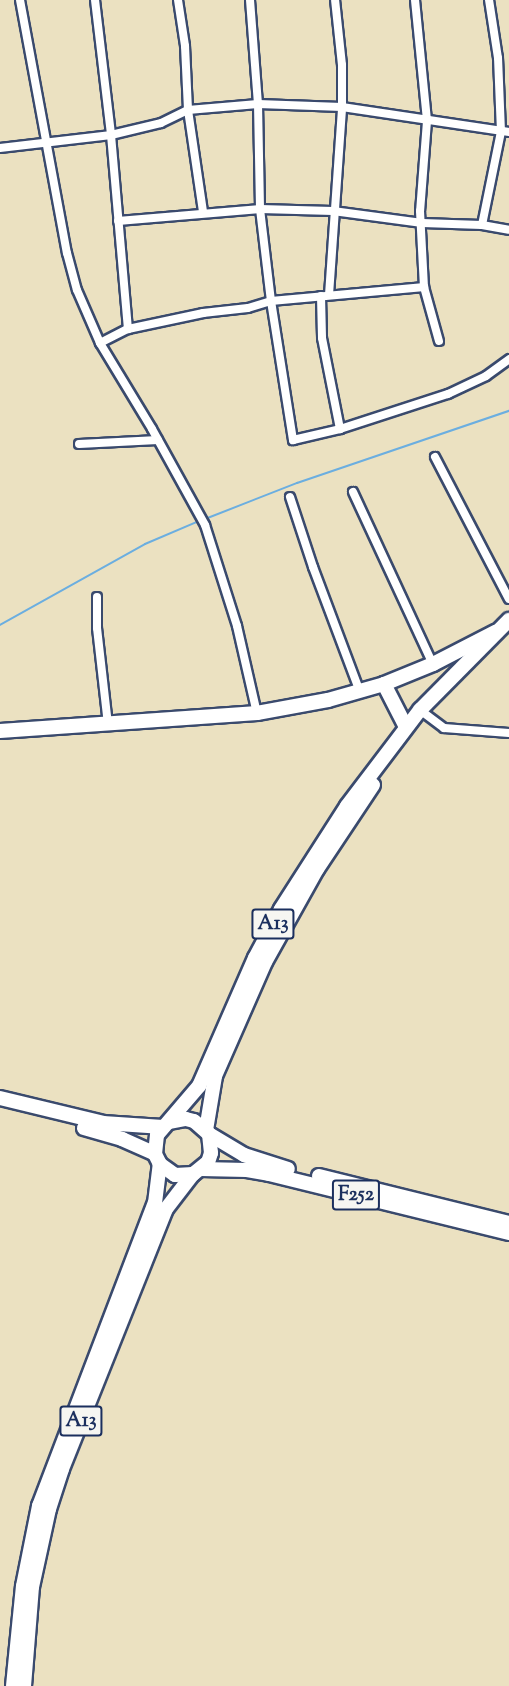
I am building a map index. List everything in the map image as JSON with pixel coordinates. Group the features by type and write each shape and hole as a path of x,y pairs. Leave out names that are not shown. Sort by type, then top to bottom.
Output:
{"main road":[{"name":"A13","path":"13,1686 23,1586 39,1506 155,1203 158,1159 155,1144 167,1124 199,1086 255,958 308,864 347,806 420,710 509,620"},
{"path":"0,730 257,713 360,692 384,684 433,664 496,631"},
{"path":"384,684 402,733"},
{"name":"A13","path":"24,1686 32,1587 49,1509 62,1469 166,1209 211,1153 207,1132 215,1076 265,962 317,869 386,765 402,733"},
{"path":"0,1098 103,1123 167,1124 178,1119 194,1121 207,1132"},
{"path":"0,1107 101,1132 158,1159 175,1174 197,1171"},
{"name":"F252","path":"207,1132 234,1151 271,1165 509,1223"},
{"name":"F252","path":"197,1171 247,1170 269,1174 509,1233"}],"street":[{"path":"20,0 67,253 77,290 100,343 205,525 237,626 257,713"},
{"path":"95,0 111,135 128,329"},
{"path":"178,0 185,46 188,110 203,212"},
{"path":"250,0 258,104 260,209 290,435 296,441 448,394 486,376 509,359"},
{"path":"335,0 342,65 342,107 322,338 340,429"},
{"path":"415,0 427,121 420,211 424,287 439,341"},
{"path":"482,225 505,132 498,58 489,0"},
{"path":"0,148 111,135 162,123 188,110 258,104 342,107 505,132"},
{"path":"118,221 203,212 260,209 333,211 422,223 482,225 509,230"},
{"path":"100,343 128,329 203,313 248,308 271,301 424,287"},
{"path":"79,444 158,440"},
{"path":"435,457 509,599"},
{"path":"353,492 433,664"},
{"path":"290,497 313,567 360,692"},
{"path":"97,597 97,628 108,724"},
{"path":"420,710 444,728 509,734"}],"waterway":[{"path":"205,519 297,483 509,411"},
{"path":"0,625 145,544 199,521"}]}
